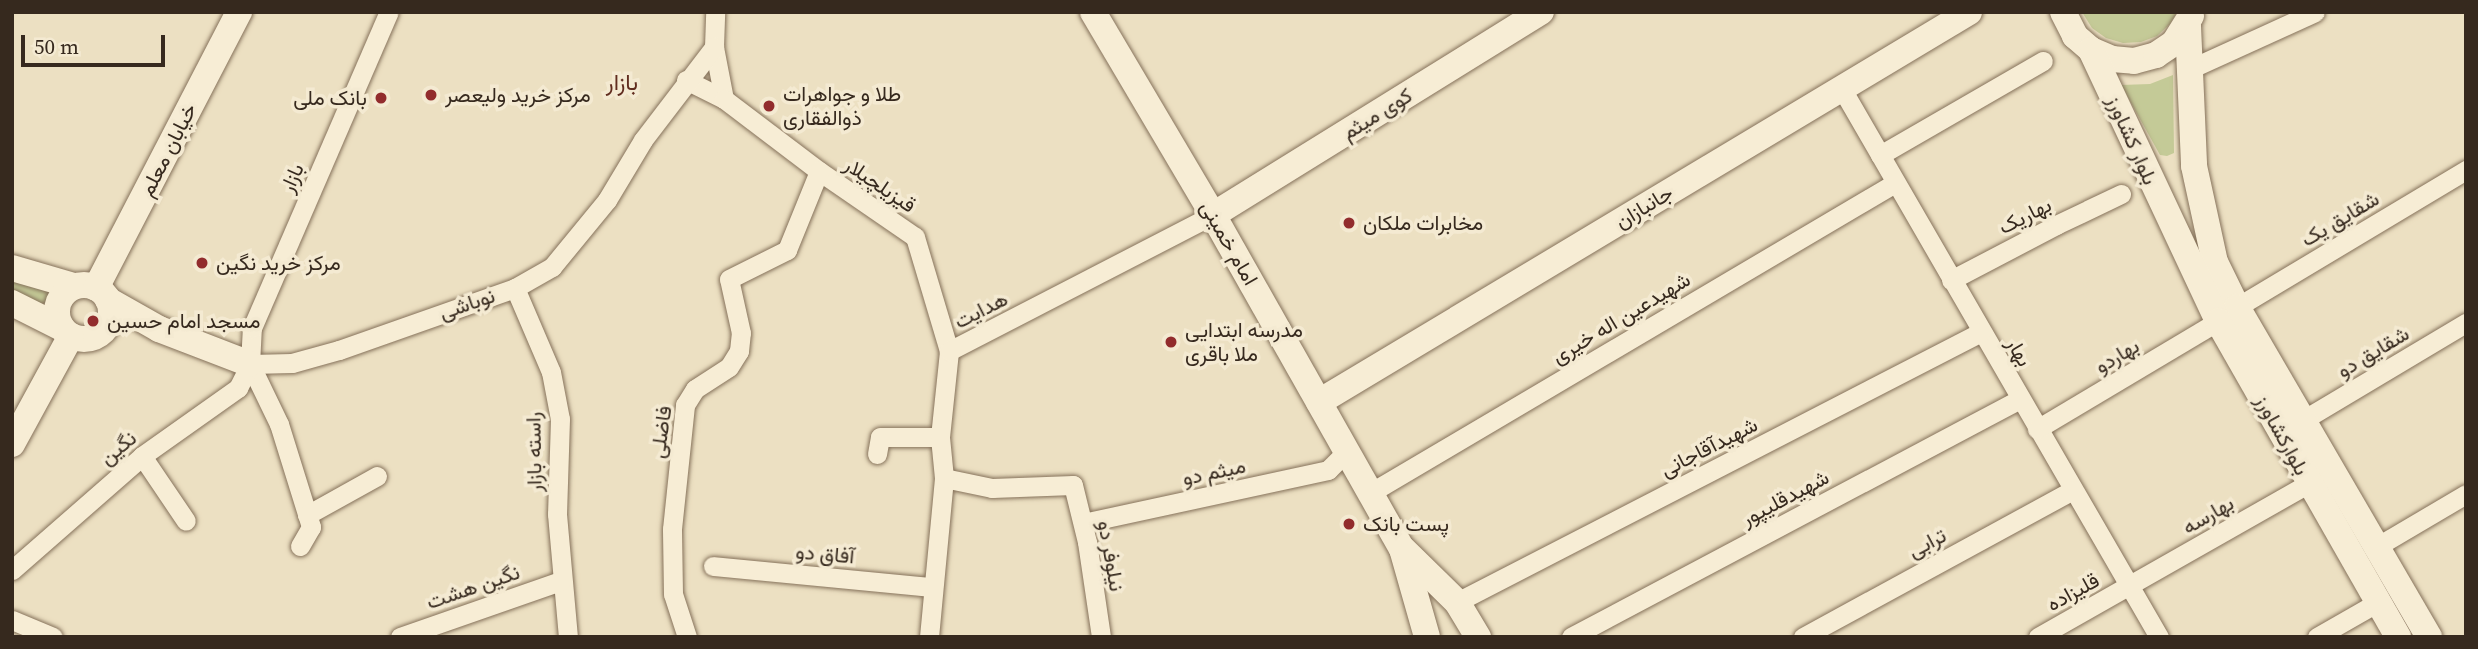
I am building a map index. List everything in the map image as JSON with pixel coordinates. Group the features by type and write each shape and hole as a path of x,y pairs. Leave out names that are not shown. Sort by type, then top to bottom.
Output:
{"main road":[{"name":"خیابان معلم","path":"93,291 239,12"},
{"name":"امام خمینی","path":"1093,12 1213,215 1402,549"},
{"name":"کوی میثم","path":"1213,215 1541,12"},
{"name":"جانبازان","path":"1319,402 1969,12"},
{"path":"2058,14 2075,36 2091,50 2123,60 2155,55 2174,43 2190,19"},
{"name":"بلوارکشاورز","path":"2190,19 2194,166 2228,314 2309,483 2398,637"},
{"name":"بلوار کشاورز","path":"2091,50 2173,229"},
{"name":"بلوارکشاورز","path":"2173,229 2228,314 2303,421 2429,637"},
{"name":"نوباشی","path":"12,268 93,291 159,329 250,364"},
{"path":"12,444 67,332 57,307 65,292 93,291 110,316 106,327 98,335"},
{"path":"12,303 67,332 87,339 98,335 159,329"},
{"path":"1402,549 1457,602 1478,637"},
{"path":"1402,549 1427,637"}],"street":[{"name":"بازار","path":"250,364 252,328 389,12"},
{"path":"715,12 714,47 724,99"},
{"path":"2190,69 2315,12"},
{"name":"نوباشی","path":"250,364 292,363 339,350 515,288 552,267 607,200 643,140 686,80 714,47"},
{"path":"1880,155 2043,61"},
{"name":"قیزیلچیلار","path":"686,80 724,99 818,171 915,237 949,351"},
{"name":"بهار","path":"1842,89 2159,637"},
{"name":"شقایق یک","path":"2228,314 2466,170"},
{"name":"فاضلی","path":"687,637 673,594 672,528 685,405 695,389 729,367 739,351 741,333 729,279 787,250 818,171"},
{"name":"شهیدعین اله خیری","path":"1370,492 1895,183"},
{"name":"بهاریک","path":"1951,280 2121,194"},
{"name":"هدایت","path":"929,637 944,478 940,437 949,351 1213,215"},
{"name":"راسته بازار","path":"515,288 551,372 559,419 557,513 568,637"},
{"name":"بهاردو","path":"2038,429 2228,314"},
{"name":"شقایق دو","path":"2303,421 2466,323"},
{"name":"شهیدآقاجانی","path":"1457,602 1981,332"},
{"name":"نگین","path":"12,570 142,456 239,388 250,364"},
{"path":"250,364 279,424 311,527 300,546"},
{"name":"شهیدقلیپور","path":"1571,637 2020,399"},
{"path":"877,454 880,437 940,437"},
{"name":"میثم دو","path":"1083,523 1328,470 1347,451"},
{"path":"142,456 186,521"},
{"path":"307,515 377,476"},
{"name":"نیلوفر دو","path":"944,478 992,488 1073,485 1083,523 1101,637"},
{"name":"بهارسه","path":"2130,587 2309,483"},
{"name":"ترابی","path":"1802,637 2073,490"},
{"path":"2376,547 2466,494"},
{"name":"آفاق دو","path":"713,566 933,587"},
{"name":"نگین هشت","path":"400,637 561,581"},
{"name":"قلیزاده","path":"2038,637 2130,587"},
{"path":"2317,637 2378,602"},
{"path":"12,620 53,637"}],"green space":[{"path":"2082,12 2177,12 2170,24 2157,36 2141,42 2123,43 2106,38 2092,28"},
{"path":"2173,75 2174,153 2167,156 2160,155 2121,85 2150,84"},
{"path":"12,266 58,293 47,303 33,304 12,293"}],"place":[{"name":"مرکز خرید ولیعصر","path":"431,95"},
{"name":"بانک ملی","path":"381,98"},
{"name":"طلا و جواهرات ذوالفقاری","path":"769,106"},
{"name":"مخابرات ملکان","path":"1349,223"},
{"name":"مرکز خرید نگین","path":"202,263"},
{"name":"مسجد امام حسین","path":"93,321"},
{"name":"مدرسه ابتدایی ملا باقری","path":"1171,342"},
{"name":"پست بانک","path":"1349,524"}],"district":[{"name":"بازار","path":"622,82"}]}
